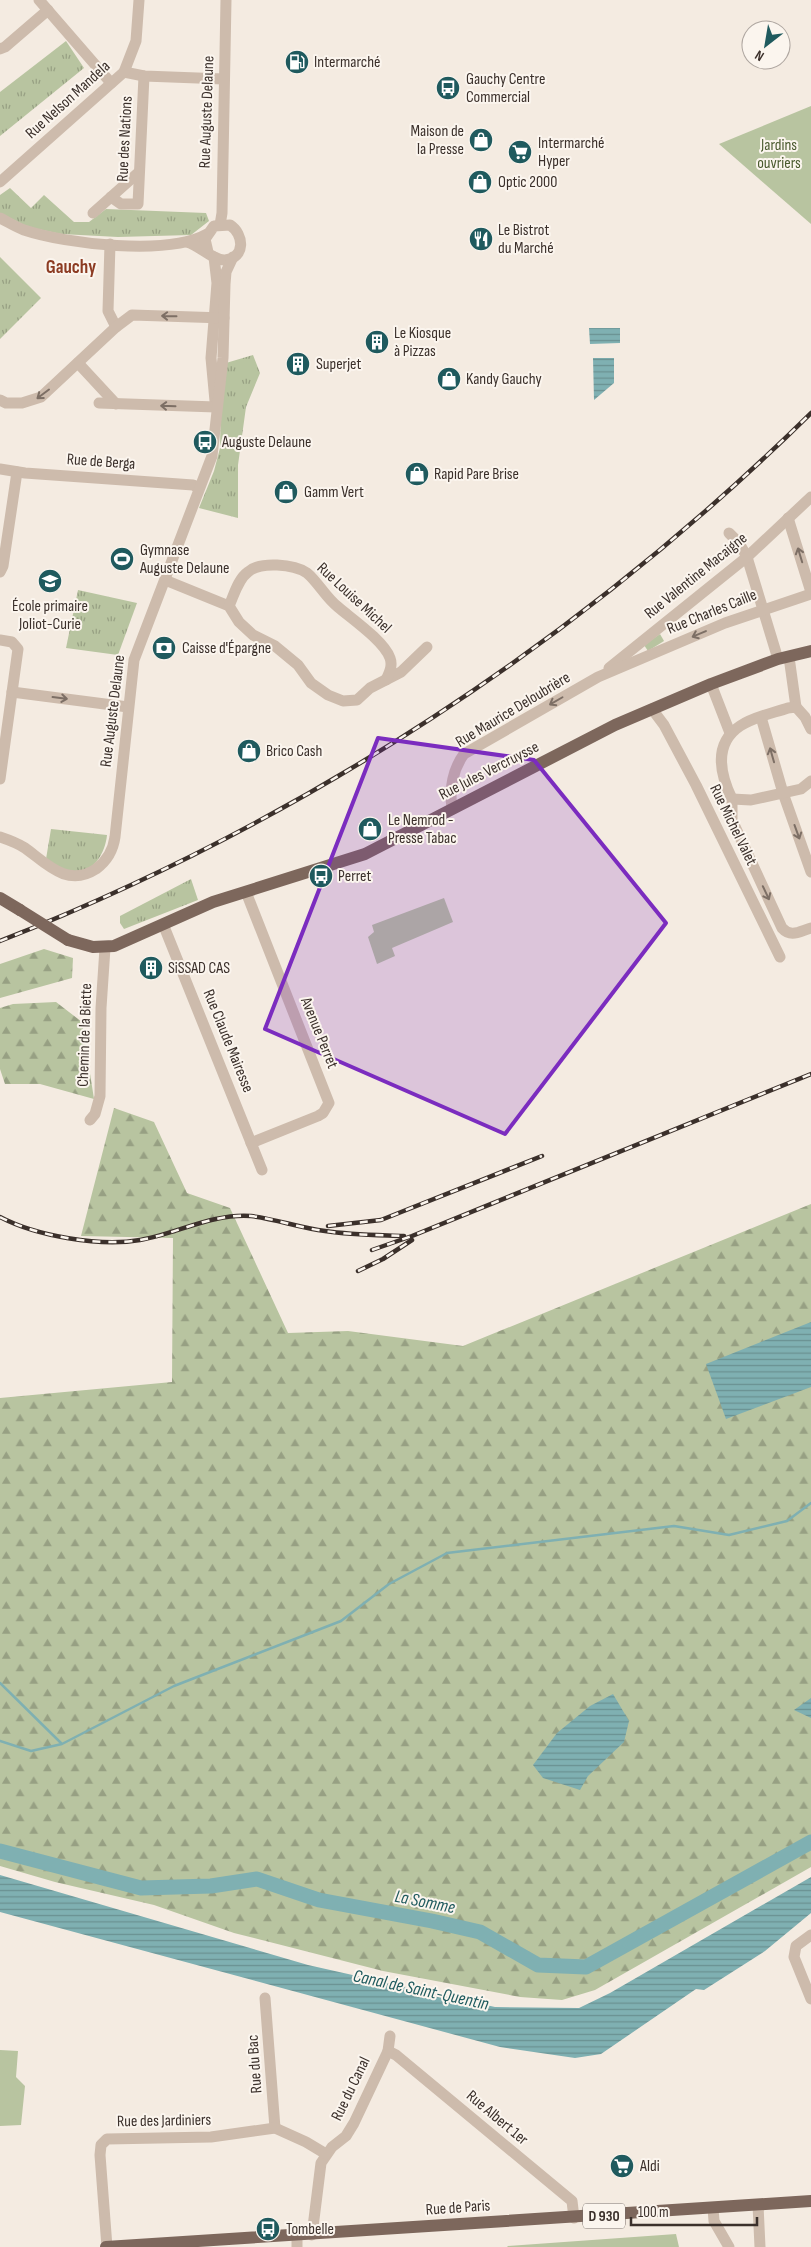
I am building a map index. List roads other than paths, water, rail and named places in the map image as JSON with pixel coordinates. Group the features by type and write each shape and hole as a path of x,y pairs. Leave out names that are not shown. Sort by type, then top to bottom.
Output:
{"main road":[{"name":"Rue Jules Vercruysse","path":"0,898 68,940 85,946 106,948 121,944 206,905 365,854 452,807 615,725 711,684 784,658 811,651"},
{"name":"Rue de Paris","path":"107,2247 297,2241 312,2235 811,2201"}],"street":[{"name":"Rue Nelson Mandela","path":"0,182 124,72 136,41 139,0"},
{"name":"Rue Auguste Delaune","path":"220,224 222,213 226,0"},
{"path":"0,49 5,47 42,3 111,83"},
{"path":"124,72 144,76 224,79"},
{"name":"Rue des Nations","path":"111,197 121,204 138,204 144,76"},
{"path":"93,212 139,172"},
{"path":"0,218 23,230 110,244 168,245 187,242 207,234 214,226 220,224 230,225 240,237 240,248 233,257 223,260 187,242"},
{"path":"207,234 205,243 211,255"},
{"path":"110,244 108,311 120,323"},
{"name":"Rue Auguste Delaune","path":"0,837 24,848 55,872 70,876 80,876 93,871 105,861 111,852 115,837 128,707 136,653 212,456 216,408 224,358 217,283 211,255"},
{"name":"Rue Auguste Delaune","path":"216,408 211,358 220,318 226,272 233,257"},
{"path":"0,400 15,404 31,401 41,396 120,323 132,315 220,318"},
{"path":"211,358 224,358"},
{"path":"78,363 116,404"},
{"path":"99,403 216,408"},
{"name":"Rue de Berga","path":"0,469 17,472 193,485 199,488"},
{"path":"0,572 3,566 17,472"},
{"name":"Rue Valentine Macaigne","path":"598,677 747,557 811,497"},
{"path":"788,518 811,593"},
{"path":"730,533 739,543 747,557 763,609 784,658 796,707 805,717 811,729"},
{"name":"Rue Louise Michel","path":"230,606 239,584 248,572 262,565 284,566 306,573 327,599 380,644 390,658 391,667 386,680"},
{"path":"165,580 230,606 239,622 253,635 275,646 298,665 311,682 328,695 343,701 357,700 370,688 401,672 427,647"},
{"name":"Rue Charles Caille","path":"598,677 725,623 811,593"},
{"path":"0,640 12,642 18,649 0,779"},
{"name":"Rue Maurice Deloubrière","path":"452,807 452,784 458,763 464,754 598,677"},
{"path":"711,684 730,734"},
{"path":"12,692 128,707"},
{"path":"796,707 741,724 730,734 722,748 720,761 724,784 732,799 732,820 782,928 786,933 792,934 811,928"},
{"name":"Rue Michel Valet","path":"652,709 664,725 696,785 780,957"},
{"path":"761,717 783,793 811,872"},
{"path":"732,799 751,800 801,789 811,781"},
{"name":"Avenue Perret","path":"246,892 329,1103 323,1113 318,1116 251,1143"},
{"name":"Rue Claude Mairesse","path":"163,924 262,1170"},
{"name":"Chemin de la Biette","path":"90,1120 95,1114 100,1096 101,1008 106,948"},
{"path":"811,1936 796,1946 794,1957 811,1998"},
{"name":"Rue du Bac","path":"266,1998 275,2128"},
{"name":"Rue du Canal","path":"326,2154 346,2136 354,2123 388,2051 390,2036"},
{"name":"Rue Albert 1er","path":"388,2051 396,2055 572,2202 574,2218"},
{"path":"275,2128 306,2142 326,2154 321,2163 312,2235"},
{"name":"Rue des Jardiniers","path":"107,2247 100,2155 103,2142 118,2137 210,2137 275,2128"},
{"path":"758,2205 758,2246"},
{"path":"713,2208 714,2221 729,2247"}],"water":[{"path":"589,328 620,328 620,343 590,344"},
{"path":"593,358 614,358 614,383 594,400"},
{"path":"811,1322 811,1387 726,1419 706,1364"},
{"path":"613,1694 629,1721 624,1742 588,1776 580,1790 543,1778 533,1765 557,1733 590,1706"},
{"path":"811,1698 811,1718 794,1710"},
{"path":"0,1875 308,1965 495,2007 579,2008 610,1993 811,1877 811,1913 765,1951 704,1990 696,1989 601,2054 575,2058 500,2047 0,1912"}],"waterway":[{"path":"0,1741 31,1751 62,1744 174,1686 341,1621 389,1584 447,1553 674,1526 729,1535 787,1521 811,1503"},
{"path":"0,1683 61,1743"},
{"name":"La Somme","path":"0,1851 141,1888 211,1886 257,1879 319,1900 480,1932 538,1965 586,1967 811,1842"}],"railway":[{"path":"0,941 112,894 221,841 328,782 432,718 533,649 630,575 722,496 811,413"},
{"path":"372,1250 412,1236 811,1074"},
{"path":"328,1226 381,1220 542,1156"},
{"path":"0,1217 31,1230 68,1238 106,1242 140,1240 209,1221 237,1216 260,1217 306,1228 335,1232 404,1236"},
{"path":"358,1271 383,1259 412,1240"}],"place":[{"name":"Intermarché","path":"297,62"},
{"name":"Gauchy Centre Commercial","path":"448,88"},
{"name":"Maison de la Presse","path":"481,140"},
{"name":"Intermarché Hyper","path":"520,152"},
{"name":"Optic 2000","path":"480,182"},
{"name":"Le Bistrot du Marché","path":"481,239"},
{"name":"Le Kiosque à Pizzas","path":"377,342"},
{"name":"Superjet","path":"298,364"},
{"name":"Kandy Gauchy","path":"449,379"},
{"name":"Auguste Delaune","path":"205,442"},
{"name":"Rapid Pare Brise","path":"417,474"},
{"name":"Gamm Vert","path":"286,492"},
{"name":"Gymnase Auguste Delaune","path":"122,559"},
{"name":"École primaire Joliot-Curie","path":"50,581"},
{"name":"Caisse d'Épargne","path":"164,648"},
{"name":"Brico Cash","path":"249,751"},
{"name":"Le Nemrod - Presse Tabac","path":"370,829"},
{"name":"Perret","path":"321,876"},
{"name":"SiSSAD CAS","path":"151,968"},
{"name":"Aldi","path":"622,2166"},
{"name":"Tombelle","path":"268,2229"}],"district":[{"name":"Gauchy","path":"71,267"}],"park label":[{"name":"Jardins ouvriers","path":"779,154"}],"water label":[{"name":"Canal de Saint-Quentin","path":"421,1990"}]}
